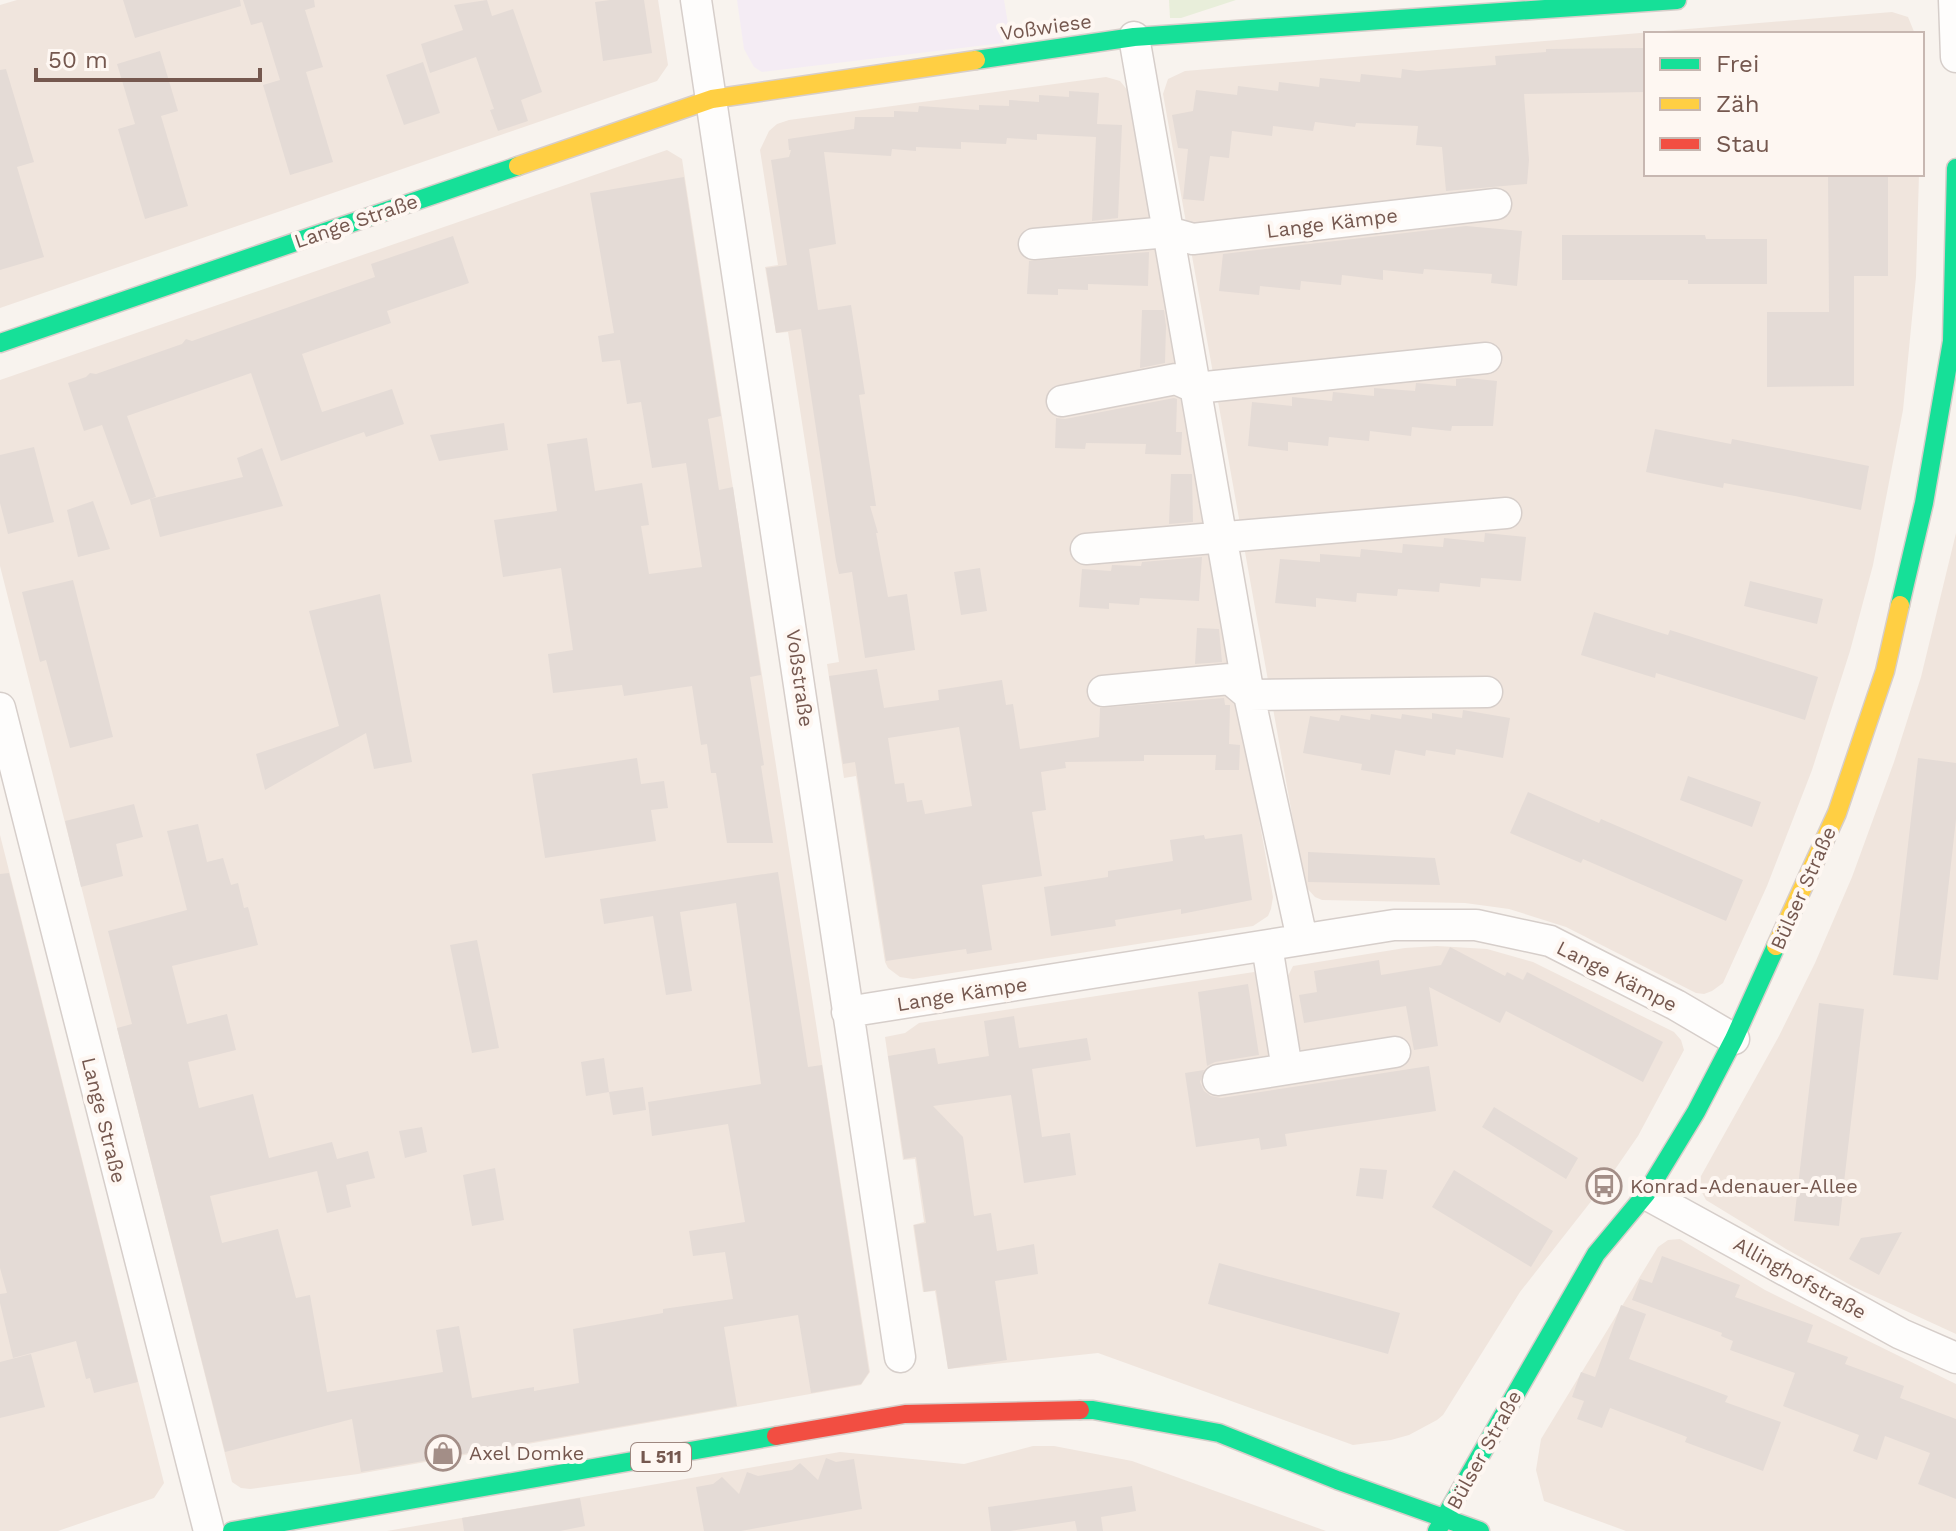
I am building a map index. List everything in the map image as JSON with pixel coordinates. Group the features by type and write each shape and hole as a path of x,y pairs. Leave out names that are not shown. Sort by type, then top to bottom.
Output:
{"street":[{"name":"Voßstraße","path":"696,0 900,1357"},
{"name":"Voßwiese","path":"712,99 1134,37 1677,0"},
{"path":"1954,0 1956,57"},
{"path":"1134,37 1249,695 1302,939"},
{"name":"Lange Straße","path":"0,343 712,99"},
{"name":"Bülser Straße","path":"1441,1525 1596,1254 1646,1194 1696,1112 1734,1039 1837,813 1885,671 1924,503 1952,341 1956,168"},
{"name":"Lange Kämpe","path":"1034,244 1168,232 1193,239 1496,204"},
{"path":"1062,401 1176,379 1196,388 1486,358"},
{"path":"1086,549 1506,513"},
{"path":"1103,691 1230,679 1249,695 1487,692"},
{"name":"Lange Straße","path":"0,708 209,1531"},
{"name":"Lange Kämpe","path":"847,1012 1394,925 1476,925 1550,941 1676,1005 1734,1039"},
{"path":"1267,946 1287,1069"},
{"path":"1218,1080 1395,1052"},
{"name":"Allinghofstraße","path":"1646,1194 1901,1334 1956,1358"},
{"name":"L 511","path":"232,1531 905,1414 1093,1410 1219,1433 1441,1525 1480,1531"}],"shaded area":[{"path":"17,0 658,0 668,65 657,81 0,308 0,5"},
{"path":"737,0 1004,0 1011,42 762,72 754,67 744,49"},
{"path":"1892,12 1908,17 1914,32 1652,32"},
{"path":"1644,33 1644,176 1919,176 1916,277 1903,410 1873,565 1850,651 1812,770 1767,886 1723,983 1712,991 1696,993 1566,927 1509,909 1465,903 1322,900 1305,886 1163,94 1168,79 1185,71"},
{"path":"1106,77 1120,81 1129,92 1273,897 1271,909 1268,916 1253,926 913,979 900,977 885,962 856,776 844,778 827,664 839,662 788,332 776,333 765,267 778,265 760,150 769,131 789,120"},
{"path":"667,150 682,159 870,1372 861,1385 358,1474 241,1488 232,1482 0,566 0,380"},
{"path":"1956,533 1956,1334 1854,1287 1786,1249 1706,1200 1700,1189 1701,1176 1779,1036 1852,877 1921,677"},
{"path":"0,835 164,1483 154,1498 58,1531 0,1531"},
{"path":"1405,948 1487,949 1533,962 1674,1032 1684,1050 1638,1136 1607,1181 1520,1292 1443,1415 1409,1435 1353,1445 1098,1353 948,1369 935,1291 923,1292 913,1225 924,1222 915,1159 903,1160 885,1037 905,1033 919,1023 1254,972 1257,974 1271,1054 1267,1058 1309,1053 1298,1046 1287,978 1293,966"},
{"path":"1680,1239 1765,1290 1956,1384 1956,1531 1626,1531 1544,1501 1536,1470 1541,1439 1658,1247 1668,1240"},
{"path":"1033,1446 1054,1446 1132,1461 1326,1531 387,1531 840,1452 964,1464"}],"green space":[{"path":"1169,0 1236,0 1181,18 1170,18"}],"building":[{"path":"123,0 240,0 241,6 135,38"},
{"path":"243,0 314,0 315,7 305,10 323,67 306,72 333,162 290,175 263,85 280,80 262,22 251,25"},
{"path":"487,0 492,16 513,9 542,92 521,100 528,121 498,131 490,110 494,109 476,57 430,73 421,44 463,30 454,5"},
{"path":"644,0 652,53 603,61 595,2"},
{"path":"1644,48 1644,92 1524,94 1529,160 1527,184 1446,191 1442,147 1416,145 1418,126 1356,123 1355,127 1315,122 1313,131 1273,126 1272,136 1232,131 1229,158 1210,156 1204,201 1183,199 1188,149 1178,148 1172,115 1193,111 1196,90 1237,95 1238,86 1278,91 1279,82 1319,87 1320,78 1360,82 1361,74 1401,78 1402,69 1417,71 1496,65 1495,56 1546,52 1546,49"},
{"path":"160,51 178,111 161,116 188,206 145,219 118,129 135,124 117,64"},
{"path":"423,62 440,113 404,125 386,75"},
{"path":"6,69 34,162 17,167 44,257 0,270 0,70"},
{"path":"1069,91 1099,93 1097,124 1122,125 1118,218 1092,221 1096,137 1037,134 1037,140 1007,138 1006,144 961,142 961,149 892,149 891,156 824,152 836,244 809,249 818,310 851,305 865,394 859,395 876,506 870,506 878,533 888,597 907,594 915,650 865,658 852,572 839,574 836,561 801,329 776,333 766,268 787,265 771,160 789,157 788,139 854,129 855,117 894,117 894,111 918,112 919,106 979,110 979,105 1009,106 1009,100 1039,102 1039,95 1069,97"},
{"path":"1828,176 1888,176 1888,276 1854,276 1854,386 1767,387 1767,312 1829,312"},
{"path":"684,177 721,416 708,419 719,490 733,487 761,675 750,677 773,843 727,843 716,773 711,773 707,744 701,745 692,686 624,696 622,685 553,693 548,654 573,650 561,568 503,577 494,520 557,511 547,444 587,438 595,491 642,483 649,525 641,526 649,574 702,567 686,463 652,468 641,402 627,404 620,360 602,362 598,336 614,333 590,193"},
{"path":"1466,226 1522,231 1517,286 1491,283 1492,274 1424,269 1423,274 1383,270 1383,280 1342,275 1341,285 1301,281 1300,290 1260,286 1259,295 1219,291 1223,254"},
{"path":"1562,235 1705,235 1706,239 1767,239 1767,284 1688,284 1688,280 1562,280"},
{"path":"453,236 469,283 387,311 391,323 302,354 322,412 392,389 404,424 366,437 364,432 281,461 251,373 127,416 156,497 131,505 102,425 84,431 68,383 182,344 186,339 192,341 375,277 371,264"},
{"path":"1149,252 1148,286 1088,284 1088,290 1058,289 1058,295 1027,294 1029,261"},
{"path":"1142,310 1164,310 1165,363 1140,368"},
{"path":"1456,379 1497,381 1493,426 1452,426 1451,431 1412,427 1411,436 1370,431 1369,441 1329,437 1328,446 1288,442 1288,451 1248,446 1252,402 1292,406 1292,397 1332,401 1333,392 1374,396 1374,388 1415,391 1416,383 1456,386"},
{"path":"1177,399 1176,432 1182,432 1181,455 1145,454 1146,444 1086,443 1085,449 1055,448 1056,418 1065,419"},
{"path":"504,423 508,450 439,461 430,435"},
{"path":"1655,429 1731,444 1732,439 1869,466 1861,510 1724,483 1723,488 1646,472"},
{"path":"34,447 54,522 8,534 0,503 0,455"},
{"path":"262,448 283,506 160,537 150,499 243,477 237,458"},
{"path":"1171,474 1192,474 1193,522 1169,524"},
{"path":"93,501 110,549 78,557 67,510"},
{"path":"1485,533 1526,537 1521,581 1481,578 1480,587 1440,583 1439,592 1398,589 1397,596 1357,593 1356,602 1316,598 1316,607 1275,603 1280,559 1320,562 1320,554 1360,557 1361,549 1402,553 1403,544 1443,547 1444,538 1484,542"},
{"path":"1202,557 1199,601 1140,598 1139,605 1109,603 1109,609 1079,607 1082,569 1111,571 1112,565 1141,566 1142,562"},
{"path":"980,568 987,611 961,615 954,572"},
{"path":"73,580 113,737 70,748 46,660 40,662 22,592"},
{"path":"1750,581 1823,599 1817,624 1744,606"},
{"path":"380,594 412,762 374,769 366,733 265,790 256,754 339,726 309,611"},
{"path":"1594,612 1668,635 1670,630 1818,677 1805,720 1656,673 1655,678 1581,655"},
{"path":"1197,628 1219,629 1222,662 1195,664"},
{"path":"877,669 884,708 939,700 938,690 1002,680 1006,705 1013,704 1020,749 1099,737 1100,708 1224,698 1225,705 1230,705 1229,744 1240,745 1239,770 1215,770 1216,755 1144,755 1144,761 1065,762 1066,768 1041,772 1046,810 1032,812 1042,876 982,885 992,950 967,954 966,949 886,961 855,762 843,764 829,676","holes":["959,727 972,806 925,814 922,800 907,802 904,783 895,784 888,738"]},
{"path":"1463,710 1510,718 1503,758 1456,749 1455,755 1426,750 1425,756 1395,750 1390,775 1361,770 1362,764 1303,753 1310,716 1339,721 1341,715 1370,720 1371,714 1401,719 1402,714 1432,719 1432,713 1462,718"},
{"path":"637,758 641,784 664,781 668,808 651,810 656,841 545,858 532,774"},
{"path":"1918,758 1956,763 1956,819 1938,980 1893,975"},
{"path":"1688,776 1761,802 1752,827 1680,800"},
{"path":"1528,792 1599,823 1601,819 1743,880 1726,921 1583,859 1581,863 1510,833"},
{"path":"134,804 143,837 116,844 123,876 81,887 65,821"},
{"path":"198,824 207,862 223,858 231,885 238,883 258,945 172,966 187,1024 227,1014 236,1050 188,1062 199,1108 253,1094 269,1158 332,1142 337,1159 368,1151 375,1178 346,1185 351,1207 327,1213 317,1171 210,1196 222,1243 278,1229 296,1298 310,1295 327,1392 443,1372 436,1330 459,1326 472,1398 579,1383 573,1329 663,1313 663,1309 733,1299 725,1252 693,1256 689,1231 745,1222 728,1124 652,1136 648,1102 761,1084 736,903 680,912 692,991 666,995 653,916 604,924 600,899 778,872 808,1067 822,1065 869,1372 861,1384 811,1393 798,1315 724,1327 737,1406 361,1472 352,1419 225,1452 117,1028 132,1024 108,931 187,910 167,831"},
{"path":"1242,834 1252,900 1181,914 1181,909 1115,920 1116,926 1051,936 1044,887 1108,877 1108,871 1173,861 1170,840"},
{"path":"1308,852 1435,858 1440,885 1308,882"},
{"path":"9,873 138,1382 94,1393 90,1378 86,1379 76,1341 13,1358 0,1303 0,1294 7,1293 0,1268 0,874"},
{"path":"477,940 499,1048 472,1053 450,945"},
{"path":"1450,947 1505,976 1507,972 1523,980 1527,972 1663,1042 1643,1082 1506,1011 1500,1023 1429,987 1438,1046 1414,1050 1406,1006 1304,1023 1299,995 1317,992 1314,971 1379,960 1381,975 1441,965"},
{"path":"1248,984 1259,1055 1207,1066 1198,992"},
{"path":"1819,1003 1864,1009 1839,1226 1794,1221"},
{"path":"1014,1016 1019,1048 1087,1038 1091,1060 1032,1069 1042,1137 1070,1133 1076,1175 1024,1183 1011,1095 933,1106 963,1137 974,1216 991,1213 997,1251 1034,1244 1038,1274 995,1281 1007,1360 948,1369 936,1290 924,1292 914,1225 926,1223 916,1157 904,1159 888,1056 935,1048 938,1064 989,1056 984,1021"},
{"path":"604,1058 609,1092 586,1096 581,1062"},
{"path":"1429,1066 1436,1111 1285,1134 1287,1146 1261,1150 1259,1138 1196,1147 1185,1073 1204,1070 1200,1082 1204,1091 1221,1098"},
{"path":"643,1087 646,1110 613,1115 609,1092"},
{"path":"1494,1107 1578,1158 1566,1179 1482,1127"},
{"path":"422,1127 427,1152 405,1158 399,1131"},
{"path":"495,1168 504,1220 472,1226 463,1175"},
{"path":"1360,1168 1387,1170 1383,1199 1356,1196"},
{"path":"1454,1170 1553,1231 1531,1267 1432,1207"},
{"path":"1902,1232 1879,1275 1849,1259 1861,1238"},
{"path":"1662,1256 1740,1285 1735,1297 1813,1325 1807,1342 1848,1357 1845,1364 1904,1386 1900,1398 1956,1419 1956,1499 1918,1484 1930,1453 1885,1436 1877,1460 1853,1451 1859,1435 1783,1406 1795,1373 1730,1350 1733,1341 1721,1336 1722,1333 1632,1300 1640,1279 1652,1283"},
{"path":"1219,1263 1400,1313 1388,1354 1208,1304"},
{"path":"1621,1305 1646,1314 1629,1359 1728,1396 1725,1402 1781,1422 1763,1471 1685,1442 1687,1437 1610,1408 1602,1428 1577,1419 1584,1401 1572,1397 1581,1372 1595,1377"},
{"path":"31,1354 45,1407 0,1418 0,1362"},
{"path":"826,1458 836,1462 854,1459 862,1509 741,1531 704,1531 696,1487 713,1484 722,1477 739,1494 747,1472 758,1476 792,1470 800,1463 818,1480"},
{"path":"1132,1486 1136,1511 1101,1517 1103,1531 1077,1531 1075,1521 991,1531 988,1507"},
{"path":"580,1498 585,1526 560,1531 464,1531 462,1518"}],"traffic: fast":[{"path":"976,60 1134,37 1677,0"},
{"path":"0,343 518,166"},
{"path":"1900,605 1924,503 1952,341 1956,168"},
{"path":"1437,1531 1596,1254 1646,1194 1696,1112 1734,1039 1776,946"},
{"path":"1080,1410 1219,1433 1337,1480 1480,1531"},
{"path":"232,1531 776,1436"}],"traffic: slow":[{"path":"518,166 712,99 976,60"},
{"path":"1776,946 1837,813 1885,671 1900,605"}],"traffic: jam":[{"path":"776,1436 905,1414 1080,1410"}],"place":[{"name":"Konrad-Adenauer-Allee","path":"1604,1186"},
{"name":"Axel Domke","path":"443,1453"}]}
